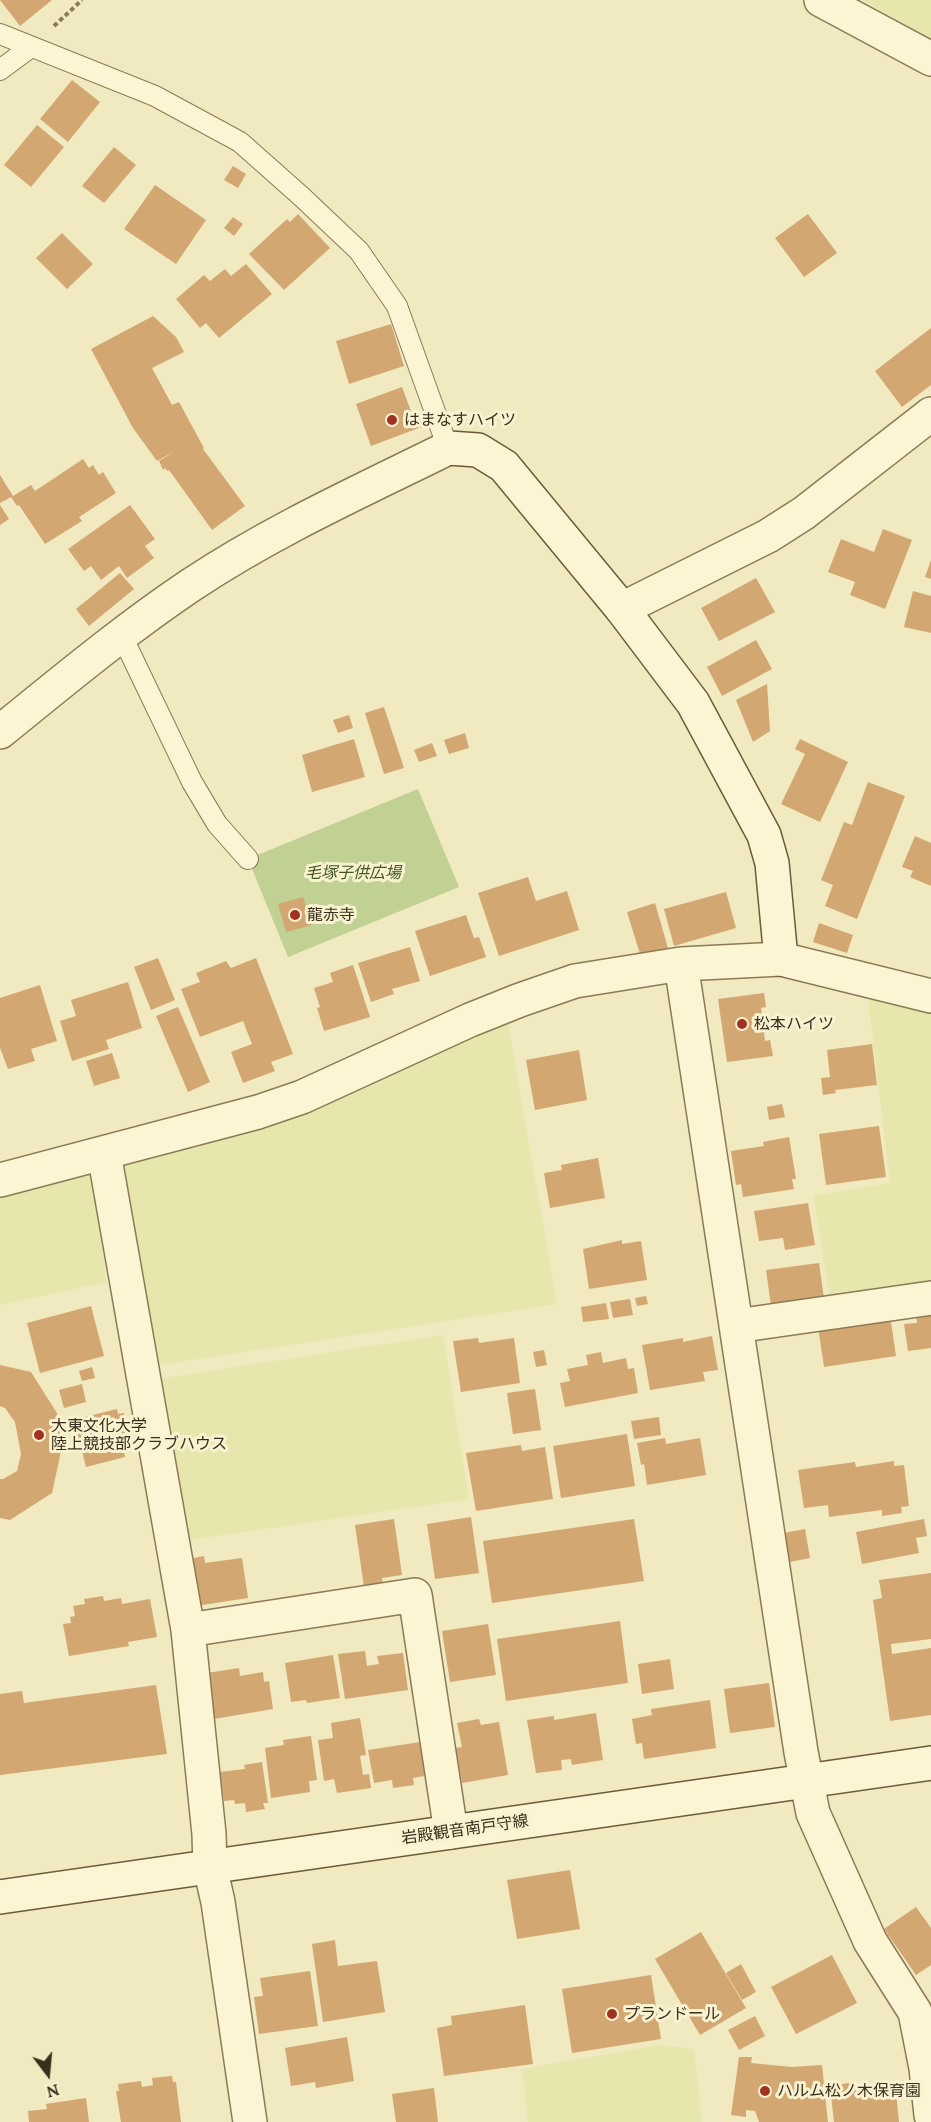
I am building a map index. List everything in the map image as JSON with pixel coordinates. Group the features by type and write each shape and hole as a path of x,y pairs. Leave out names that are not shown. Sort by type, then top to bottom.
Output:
{"street":[{"path":"821,0 931,59"},
{"path":"622,609 768,536 804,513 931,414"},
{"path":"0,732 121,634 193,584 284,530 448,448 478,450 504,466 622,609 693,703 764,835 772,863 781,959"},
{"path":"0,1180 258,1112 302,1097 470,1020 575,981 681,964 781,959 931,996"},
{"path":"681,964 801,1752 813,1813 870,1941 915,2012 929,2073 931,2115"},
{"path":"104,1153 188,1630 209,1834 210,1867 218,1902 250,2122"},
{"path":"736,1326 931,1298"},
{"path":"188,1630 415,1595 451,1832"},
{"name":"岩殿観音南戸守線","path":"0,1897 931,1763"}],"lane":[{"path":"0,34 155,96 240,142 359,250 397,306 448,448"},
{"path":"0,70 31,46"},
{"path":"121,634 192,782 217,824 248,859"}],"shaded area":[{"path":"863,0 931,0 931,39"},
{"path":"868,997 931,1012 931,1285 830,1301 814,1196 890,1183"},
{"path":"507,1018 557,1304 153,1366 124,1167 132,1152"},
{"path":"93,1167 106,1282 0,1305 0,1193"},
{"path":"443,1335 469,1499 182,1541 157,1379"},
{"path":"659,2045 694,2049 702,2122 528,2122 522,2069"}],"green space":[{"name":"毛塚子供広場","path":"418,789 459,887 288,957 248,859"}],"building":[{"path":"0,0 52,0 20,26"},
{"path":"72,80 100,102 68,142 40,119"},
{"path":"37,125 64,147 31,187 4,165"},
{"path":"114,147 136,165 104,203 82,186"},
{"path":"233,166 246,174 238,188 224,180"},
{"path":"155,185 206,220 176,264 124,229"},
{"path":"298,214 330,248 284,290 249,254 287,219 290,222"},
{"path":"808,214 837,253 804,277 775,238"},
{"path":"233,217 243,224 234,236 224,228"},
{"path":"62,233 93,264 67,289 36,258"},
{"path":"246,264 272,294 219,338 206,323 200,328 176,299 204,275 210,281 225,269 231,276"},
{"path":"153,316 176,337 184,352 152,368 172,405 179,402 203,449 245,506 212,530 169,470 165,468 163,470 159,461 175,451 157,461 133,428 91,349"},
{"path":"391,324 404,366 349,384 336,341"},
{"path":"931,328 931,385 902,407 875,371"},
{"name":"はまなすハイツ","path":"402,387 412,414 419,412 424,426 371,446 356,404"},
{"path":"83,459 89,468 93,465 99,475 103,472 116,493 79,517 82,521 45,544 11,497 0,503 0,475 13,496 31,485 35,491"},
{"path":"0,505 9,519 0,525"},
{"path":"130,505 155,539 145,546 154,558 127,578 119,566 101,580 91,566 84,571 68,549"},
{"path":"883,529 912,540 885,609 850,595 855,582 828,572 841,539 874,552"},
{"path":"931,560 931,579 925,577"},
{"path":"120,573 134,589 89,626 76,609"},
{"path":"756,578 775,612 719,641 701,608"},
{"path":"913,591 931,596 931,633 904,627"},
{"path":"756,640 772,669 722,696 707,667"},
{"path":"767,684 770,731 753,742 736,700"},
{"path":"384,707 404,768 384,774 365,713"},
{"path":"349,715 353,728 338,733 333,720"},
{"path":"465,733 469,748 449,754 444,740"},
{"path":"354,739 365,777 312,792 302,755"},
{"path":"800,739 848,762 820,822 781,804 805,754 795,749"},
{"path":"432,743 437,756 419,762 414,750"},
{"path":"868,782 905,796 857,919 825,906 833,885 821,880 844,822 852,825"},
{"path":"915,836 931,843 931,886 910,877 913,871 902,867"},
{"path":"528,877 536,901 567,891 579,930 499,956 478,893"},
{"path":"726,892 736,928 674,946 664,909"},
{"name":"龍赤寺","path":"303,897 312,925 286,932 278,904"},
{"path":"655,903 668,948 641,957 627,912"},
{"path":"466,915 474,938 479,937 486,957 430,976 415,931"},
{"path":"819,923 853,935 847,953 813,942"},
{"path":"410,947 420,981 392,989 394,994 371,1002 358,963"},
{"path":"158,958 175,1000 151,1010 134,967"},
{"path":"256,958 293,1054 271,1062 275,1071 243,1083 231,1052 252,1044 243,1021 200,1037 181,989 200,982 196,973 226,961 231,968"},
{"path":"353,965 370,1017 324,1031 314,988 333,982 330,973"},
{"path":"128,982 142,1028 106,1040 109,1049 72,1061 60,1021 76,1016 71,1000"},
{"path":"40,985 57,1041 31,1049 35,1061 8,1069 0,1048 0,998"},
{"name":"松本ハイツ","path":"764,993 766,1007 761,1008 765,1041 770,1040 773,1056 727,1062 718,999"},
{"path":"178,1007 210,1082 188,1092 156,1016"},
{"path":"872,1044 877,1085 835,1090 836,1093 823,1095 821,1078 830,1077 827,1050"},
{"path":"579,1050 587,1100 535,1110 526,1060"},
{"path":"112,1053 120,1078 94,1086 86,1061"},
{"path":"782,1104 785,1117 769,1120 767,1107"},
{"path":"879,1126 886,1177 826,1185 819,1134"},
{"path":"789,1137 796,1179 792,1179 794,1189 743,1197 741,1184 736,1185 731,1151 764,1146 763,1142"},
{"path":"598,1158 605,1198 550,1208 544,1173 562,1170 561,1165"},
{"path":"808,1203 815,1245 785,1250 783,1238 759,1241 754,1211"},
{"path":"622,1240 622,1244 641,1241 647,1280 589,1289 583,1249"},
{"path":"819,1263 824,1299 771,1306 766,1270"},
{"path":"646,1296 648,1304 637,1306 635,1298"},
{"path":"630,1299 633,1315 613,1318 610,1302"},
{"path":"606,1303 609,1319 583,1322 581,1307"},
{"path":"91,1306 104,1356 40,1373 27,1323"},
{"path":"931,1311 931,1348 908,1351 904,1324 917,1323 916,1313"},
{"path":"890,1315 896,1356 824,1367 818,1327"},
{"path":"712,1336 718,1370 703,1372 705,1381 650,1390 642,1345 683,1338 683,1342"},
{"path":"478,1338 479,1343 514,1338 520,1383 461,1392 453,1341"},
{"path":"544,1350 547,1365 536,1367 533,1352"},
{"path":"601,1352 603,1363 626,1358 628,1369 634,1368 638,1393 565,1407 560,1383 570,1381 567,1369 588,1365 586,1355"},
{"name":"大東文化大学 陸上競技部クラブハウス","path":"0,1365 31,1372 57,1413 62,1447 52,1493 10,1520 0,1518 0,1479 17,1471 21,1454 15,1422 5,1408 0,1406"},
{"path":"92,1367 95,1378 82,1381 79,1371"},
{"path":"82,1384 86,1402 64,1408 59,1390"},
{"path":"535,1389 541,1430 513,1434 507,1393"},
{"path":"117,1409 118,1414 124,1413 133,1449 124,1452 125,1457 86,1467 76,1427 82,1426 81,1418"},
{"path":"659,1417 661,1435 634,1439 631,1421"},
{"path":"627,1434 635,1486 561,1498 553,1446"},
{"path":"665,1438 666,1444 700,1438 706,1475 647,1485 644,1464 641,1465 637,1443"},
{"path":"521,1445 522,1451 545,1447 553,1499 476,1511 466,1453"},
{"path":"894,1461 894,1466 904,1465 909,1506 901,1507 902,1513 882,1516 882,1510 829,1517 828,1505 804,1508 798,1470 855,1462 856,1467"},
{"path":"471,1517 479,1573 435,1579 427,1524"},
{"path":"394,1519 402,1575 382,1578 383,1584 364,1587 355,1525"},
{"path":"634,1519 644,1581 492,1603 483,1541"},
{"path":"924,1519 927,1536 916,1538 919,1553 862,1564 856,1532"},
{"path":"805,1529 810,1558 790,1562 784,1533"},
{"path":"204,1556 205,1563 242,1558 248,1598 196,1606 189,1559"},
{"path":"931,1573 931,1639 891,1644 892,1654 931,1648 931,1715 890,1721 873,1600 882,1598 879,1580"},
{"path":"103,1596 104,1601 121,1598 122,1604 150,1599 157,1637 128,1642 129,1646 69,1656 63,1624 71,1623 70,1617 75,1616 73,1606 85,1604 84,1599"},
{"path":"620,1621 628,1683 506,1701 497,1639"},
{"path":"488,1624 496,1675 450,1682 442,1631"},
{"path":"365,1651 367,1666 379,1664 377,1656 403,1653 408,1690 345,1699 338,1654"},
{"path":"333,1655 340,1698 307,1703 306,1700 291,1702 285,1663"},
{"path":"670,1659 674,1689 642,1694 638,1664"},
{"path":"239,1668 240,1676 263,1672 264,1682 269,1681 273,1709 214,1719 207,1673"},
{"path":"769,1683 775,1727 730,1733 724,1689"},
{"path":"156,1685 167,1754 0,1775 0,1694 22,1691 24,1703"},
{"path":"710,1700 716,1748 644,1759 642,1743 636,1744 632,1719 652,1715 651,1709"},
{"path":"596,1713 603,1760 572,1765 571,1759 561,1760 562,1770 536,1773 527,1720 554,1716 554,1720"},
{"path":"360,1718 366,1755 360,1756 363,1775 369,1774 371,1788 337,1793 334,1779 324,1781 318,1740 333,1738 331,1723"},
{"path":"479,1719 481,1725 499,1722 508,1775 462,1783 456,1748 462,1747 457,1723"},
{"path":"311,1736 317,1780 309,1781 310,1792 271,1798 265,1748 284,1745 283,1740"},
{"path":"420,1742 425,1776 413,1778 414,1785 393,1788 392,1780 374,1783 368,1750"},
{"path":"262,1762 268,1803 263,1803 265,1809 246,1812 245,1803 235,1804 234,1800 224,1801 220,1772 245,1769 244,1765"},
{"path":"570,1870 580,1929 517,1939 507,1880"},
{"path":"916,1907 931,1928 931,1965 916,1975 884,1929"},
{"path":"701,1932 746,2008 700,2035 655,1959"},
{"path":"335,1940 338,1966 377,1961 385,2012 323,2022 312,1944"},
{"path":"832,1955 857,2003 796,2034 771,1987"},
{"path":"741,1964 756,1992 742,2000 726,1973"},
{"path":"310,1971 318,2026 259,2034 254,1997 263,1996 260,1978"},
{"name":"プランドール","path":"651,1975 661,2039 572,2053 562,1989"},
{"path":"525,2005 533,2064 444,2076 437,2028 452,2025 451,2016"},
{"path":"755,2016 765,2036 739,2050 728,2030"},
{"path":"347,2037 354,2081 316,2088 315,2082 291,2086 285,2048"},
{"name":"ハルム松ノ木保育園","path":"739,2057 752,2057 751,2063 792,2067 822,2065 828,2122 759,2122 755,2111 746,2110 746,2117 731,2115"},
{"path":"172,2076 173,2082 176,2082 181,2122 121,2122 116,2091 119,2091 118,2084 141,2081 142,2087 153,2085 152,2078"},
{"path":"855,2082 856,2091 878,2089 877,2085 895,2082 899,2122 834,2122 830,2086"},
{"path":"434,2088 438,2122 396,2122 392,2094"},
{"path":"86,2098 89,2122 29,2122 28,2111 47,2109 46,2104"}],"place":[{"name":"はまなすハイツ","path":"392,420"},
{"name":"龍赤寺","path":"295,915"},
{"name":"松本ハイツ","path":"742,1024"},
{"name":"大東文化大学 陸上競技部クラブハウス","path":"39,1435"},
{"name":"プランドール","path":"612,2014"},
{"name":"ハルム松ノ木保育園","path":"765,2091"}]}
